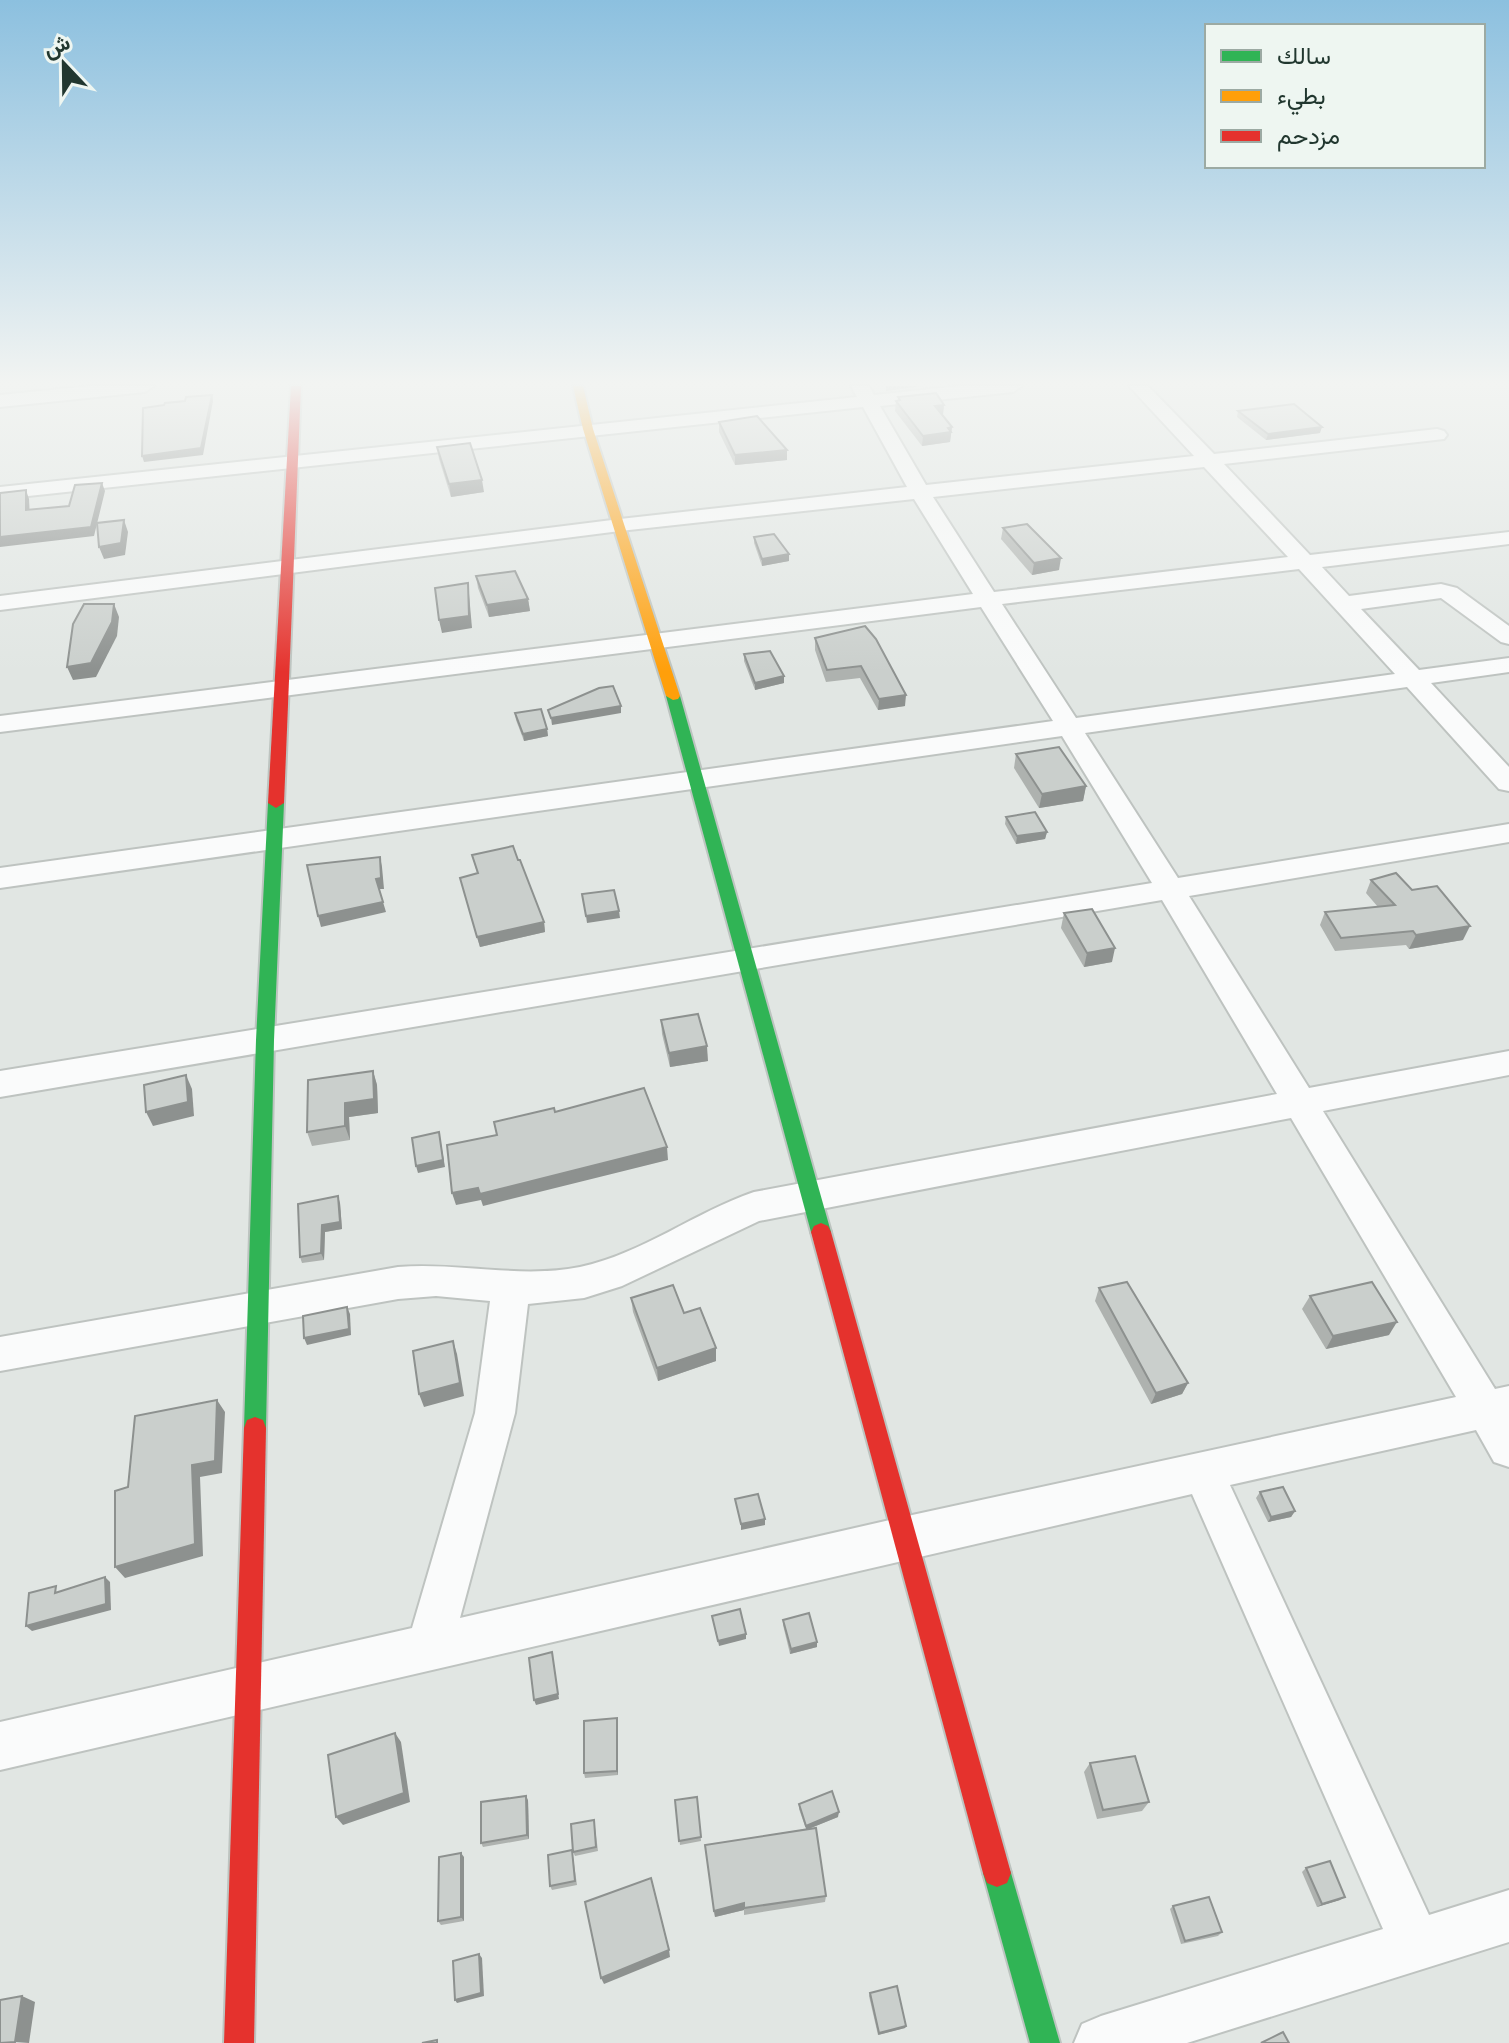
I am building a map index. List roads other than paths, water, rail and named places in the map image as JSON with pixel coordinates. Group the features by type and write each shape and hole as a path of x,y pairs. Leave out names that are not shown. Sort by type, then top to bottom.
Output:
{"street":[{"path":"0,493 114,481"},
{"path":"239,2043 265,1040 280,688 293,481"},
{"path":"605,481 699,781 903,1538 1045,2043"},
{"path":"914,481 1068,725 1298,1103 1497,1407 1509,1448"},
{"path":"0,603 620,525 1007,481"},
{"path":"1230,481 1509,783"},
{"path":"0,724 654,640 1509,538"},
{"path":"1344,604 1441,591 1449,593 1509,637"},
{"path":"0,878 1509,665"},
{"path":"0,1084 1509,833"},
{"path":"0,1354 398,1283 439,1280 511,1289 558,1287 600,1278 640,1264 726,1217 754,1207 1509,1063"},
{"path":"430,1646 495,1413 511,1289"},
{"path":"0,1746 903,1538 1497,1407"},
{"path":"1203,1472 1415,1943"},
{"path":"1101,2043 1509,1916"}]}
